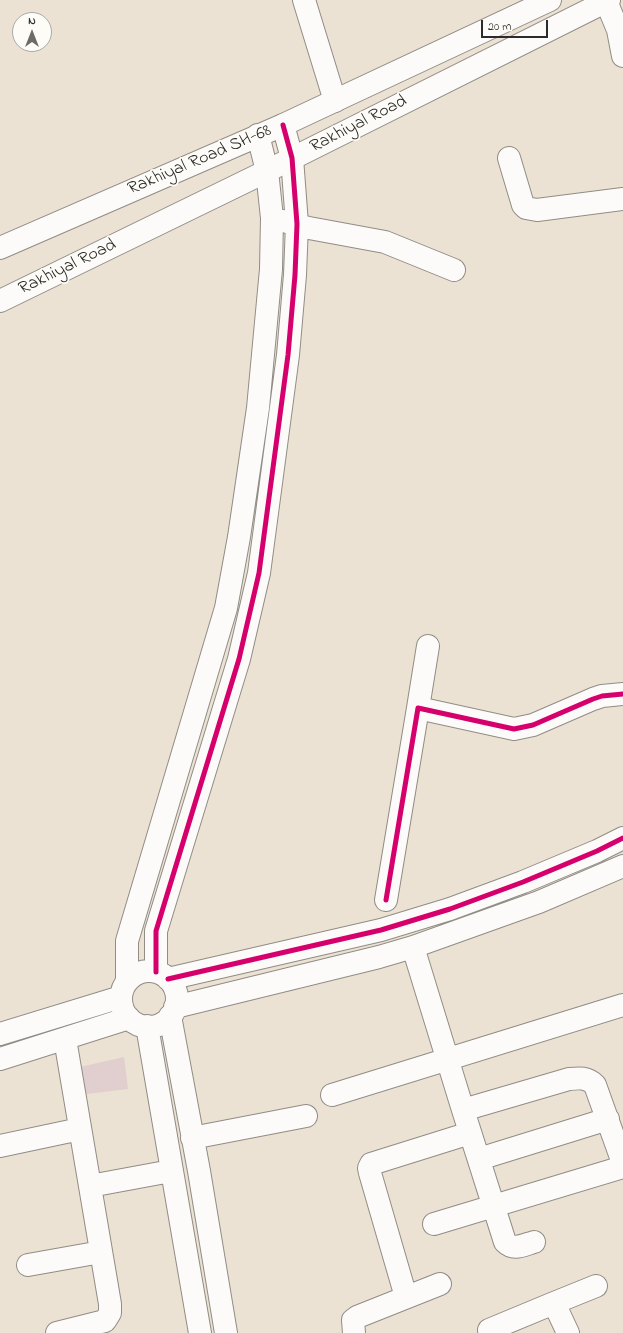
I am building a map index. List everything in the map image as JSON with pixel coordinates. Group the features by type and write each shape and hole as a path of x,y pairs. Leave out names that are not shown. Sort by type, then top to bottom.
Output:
{"street":[{"path":"304,0 335,101"},
{"name":"Rakhiyal Road SH-68","path":"0,248 283,125 550,0"},
{"path":"608,1 618,30 623,56"},
{"name":"Rakhiyal Road","path":"0,301 268,171 608,1"},
{"path":"162,976 156,931 239,659 259,573 288,355 295,275 297,224 292,158 283,125"},
{"path":"200,1333 171,1171 138,1022 122,1009 127,941 226,608 239,537 258,408 271,269 272,218 268,171 258,136"},
{"path":"509,158 523,205 526,208 537,210 623,199"},
{"path":"272,218 385,242 454,270"},
{"path":"386,900 428,646"},
{"path":"418,708 514,729 533,725 602,696 623,694"},
{"path":"162,976 381,930 450,909 523,882 597,851 623,838"},
{"path":"172,1011 414,947 539,902 616,870 597,851"},
{"path":"414,947 478,1159 505,1242 509,1246 515,1248 534,1242"},
{"path":"0,1034 124,989 133,976 140,973 148,971 162,976 174,989 176,1001 172,1011 166,1020 159,1024 138,1022 65,1038 0,1059"},
{"path":"332,1095 623,1005"},
{"path":"172,1011 192,1138 226,1333"},
{"path":"57,1333 105,1321 110,1313 65,1038"},
{"path":"463,1110 569,1080 581,1078 590,1080 595,1085 623,1163"},
{"path":"192,1138 306,1116"},
{"path":"478,1159 608,1119"},
{"path":"0,1146 80,1129"},
{"path":"406,1297 369,1168 371,1164 470,1133"},
{"path":"434,1224 623,1166"},
{"path":"90,1186 171,1171"},
{"path":"28,1265 101,1252"},
{"path":"354,1333 353,1320 357,1317 440,1284"},
{"path":"489,1330 596,1286"},
{"path":"554,1304 568,1333"}],"building":[{"path":"124,1057 128,1089 79,1095 80,1067"}],"cycle path":[{"path":"156,972 156,931 239,659 259,573 288,355 295,275 297,224 292,158 283,125"},
{"path":"386,900 418,708 514,729 533,725 602,696 623,694"},
{"path":"168,979 381,930 450,909 523,882 597,851 623,838"}]}
